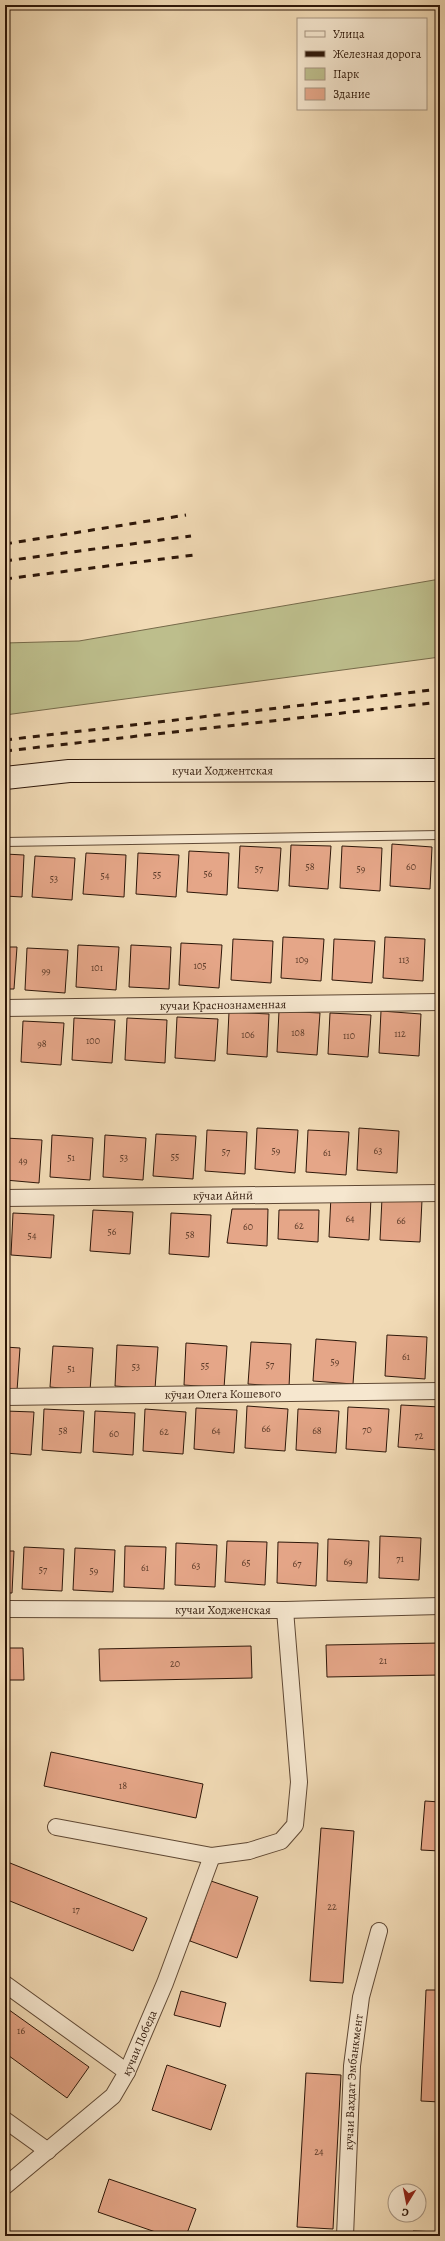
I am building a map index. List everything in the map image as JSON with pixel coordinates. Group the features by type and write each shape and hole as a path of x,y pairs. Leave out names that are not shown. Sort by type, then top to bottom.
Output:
{"main road":[{"name":"кучаи Ходжентская","path":"5,778 69,771 440,770"}],"street":[{"name":"кучаи Краснознаменная","path":"5,1008 440,1002"},
{"name":"кӯчаи Айнӣ","path":"5,1198 440,1193"},
{"name":"кӯчаи Олега Кошевого","path":"5,1397 440,1391"},
{"name":"кучаи Ходженская","path":"5,1609 286,1610 440,1606"},
{"path":"56,1827 212,1856 250,1851 281,1841 295,1825 299,1782 286,1610"},
{"name":"кучаи Победа","path":"5,2186 113,2096 127,2072 165,1983 212,1856"},
{"name":"кучаи Вахдат Эмбанкмент","path":"345,2236 352,2066 361,1997 379,1931"},
{"path":"5,1984 127,2072"},
{"path":"5,2120 48,2151"}],"lane":[{"path":"5,842 440,835"}],"green space":[{"path":"440,579 440,657 5,715 5,643 79,641"}],"building":[{"path":"392,844 432,847 430,889 390,886"},
{"path":"291,845 331,846 328,889 289,886"},
{"path":"240,846 281,848 278,891 238,888"},
{"path":"342,846 382,848 380,891 340,888"},
{"path":"189,851 229,853 227,895 187,892"},
{"path":"86,853 126,855 124,897 83,894"},
{"path":"138,853 179,855 176,897 136,894"},
{"path":"5,854 24,855 22,897 5,896"},
{"path":"35,856 75,858 72,900 32,897"},
{"path":"283,937 324,939 321,981 281,978"},
{"path":"385,937 425,939 423,981 383,978"},
{"path":"233,939 273,941 271,983 231,980"},
{"path":"334,939 375,941 372,983 332,980"},
{"path":"181,943 222,945 219,988 179,985"},
{"path":"78,945 119,947 116,990 76,987"},
{"path":"131,945 171,947 169,989 129,987"},
{"path":"5,947 17,947 14,989 5,989"},
{"path":"27,948 68,950 65,993 25,990"},
{"path":"279,1011 320,1013 317,1055 277,1052"},
{"path":"381,1011 421,1014 419,1056 379,1053"},
{"path":"229,1012 269,1014 267,1057 227,1054"},
{"path":"330,1013 371,1015 368,1057 328,1054"},
{"path":"177,1017 218,1019 215,1061 175,1058"},
{"path":"74,1018 115,1020 112,1063 72,1060"},
{"path":"127,1018 167,1020 165,1063 125,1060"},
{"path":"23,1021 64,1023 61,1065 21,1062"},
{"path":"257,1128 298,1130 295,1173 255,1169"},
{"path":"359,1128 399,1131 397,1173 357,1170"},
{"path":"207,1130 247,1132 245,1174 205,1171"},
{"path":"308,1130 349,1132 346,1175 306,1172"},
{"path":"156,1134 196,1136 193,1179 153,1176"},
{"path":"52,1135 93,1138 90,1180 50,1177"},
{"path":"105,1135 146,1138 143,1180 103,1177"},
{"path":"5,1138 42,1140 39,1183 5,1180"},
{"path":"331,1196 371,1198 369,1240 329,1237"},
{"path":"382,1198 422,1200 420,1242 380,1240"},
{"path":"232,1209 268,1209 267,1246 227,1243"},
{"path":"93,1210 133,1212 130,1254 90,1251"},
{"path":"279,1210 319,1210 318,1242 278,1239"},
{"path":"13,1213 54,1215 51,1258 11,1255"},
{"path":"171,1213 211,1215 209,1257 169,1254"},
{"path":"387,1335 427,1337 425,1379 385,1376"},
{"path":"316,1339 356,1342 353,1384 313,1381"},
{"path":"251,1342 291,1344 289,1387 248,1384"},
{"path":"186,1343 227,1346 224,1388 184,1385"},
{"path":"117,1345 158,1347 155,1389 115,1386"},
{"path":"53,1346 93,1348 90,1391 50,1387"},
{"path":"5,1347 20,1348 17,1391 5,1390"},
{"path":"401,1405 440,1407 438,1450 398,1447"},
{"path":"247,1406 288,1409 285,1451 245,1448"},
{"path":"348,1407 389,1409 386,1452 346,1449"},
{"path":"196,1408 237,1410 234,1453 194,1449"},
{"path":"44,1409 84,1411 81,1453 42,1450"},
{"path":"145,1409 186,1412 183,1454 143,1451"},
{"path":"298,1409 339,1411 336,1453 296,1450"},
{"path":"5,1411 34,1412 31,1455 5,1453"},
{"path":"95,1411 135,1413 133,1455 93,1452"},
{"path":"380,1536 421,1538 419,1580 379,1578"},
{"path":"328,1539 369,1541 367,1583 327,1581"},
{"path":"227,1541 267,1542 265,1585 225,1582"},
{"path":"278,1542 318,1543 316,1586 277,1583"},
{"path":"176,1543 217,1545 215,1587 175,1585"},
{"path":"125,1546 166,1547 164,1589 124,1587"},
{"path":"24,1547 64,1549 62,1591 22,1589"},
{"path":"75,1548 115,1550 113,1592 73,1590"},
{"path":"5,1551 14,1551 12,1593 5,1593"},
{"path":"440,1643 440,1675 327,1677 326,1645"},
{"path":"251,1646 252,1678 100,1681 99,1649"},
{"path":"5,1648 23,1648 24,1680 5,1680"},
{"path":"51,1752 203,1784 196,1818 44,1786"},
{"path":"425,1801 440,1802 440,1851 421,1850"},
{"path":"321,1828 354,1831 343,1983 310,1981"},
{"path":"5,1861 147,1918 133,1951 5,1899"},
{"path":"211,1881 258,1897 237,1958 190,1941"},
{"path":"426,1990 440,1990 440,2102 421,2101"},
{"path":"181,1991 226,2003 220,2027 174,2015"},
{"path":"5,2007 89,2067 67,2098 5,2053"},
{"path":"167,2065 226,2085 211,2130 152,2110"},
{"path":"306,2073 341,2075 333,2229 297,2227"},
{"path":"109,2179 196,2209 186,2236 167,2236 98,2212"},
{"path":"413,2231 440,2232 440,2236 412,2236"}],"railway":[{"path":"5,544 186,515"},
{"path":"5,561 191,536"},
{"path":"5,579 194,555"},
{"path":"5,740 440,689"},
{"path":"5,751 440,702"}]}
